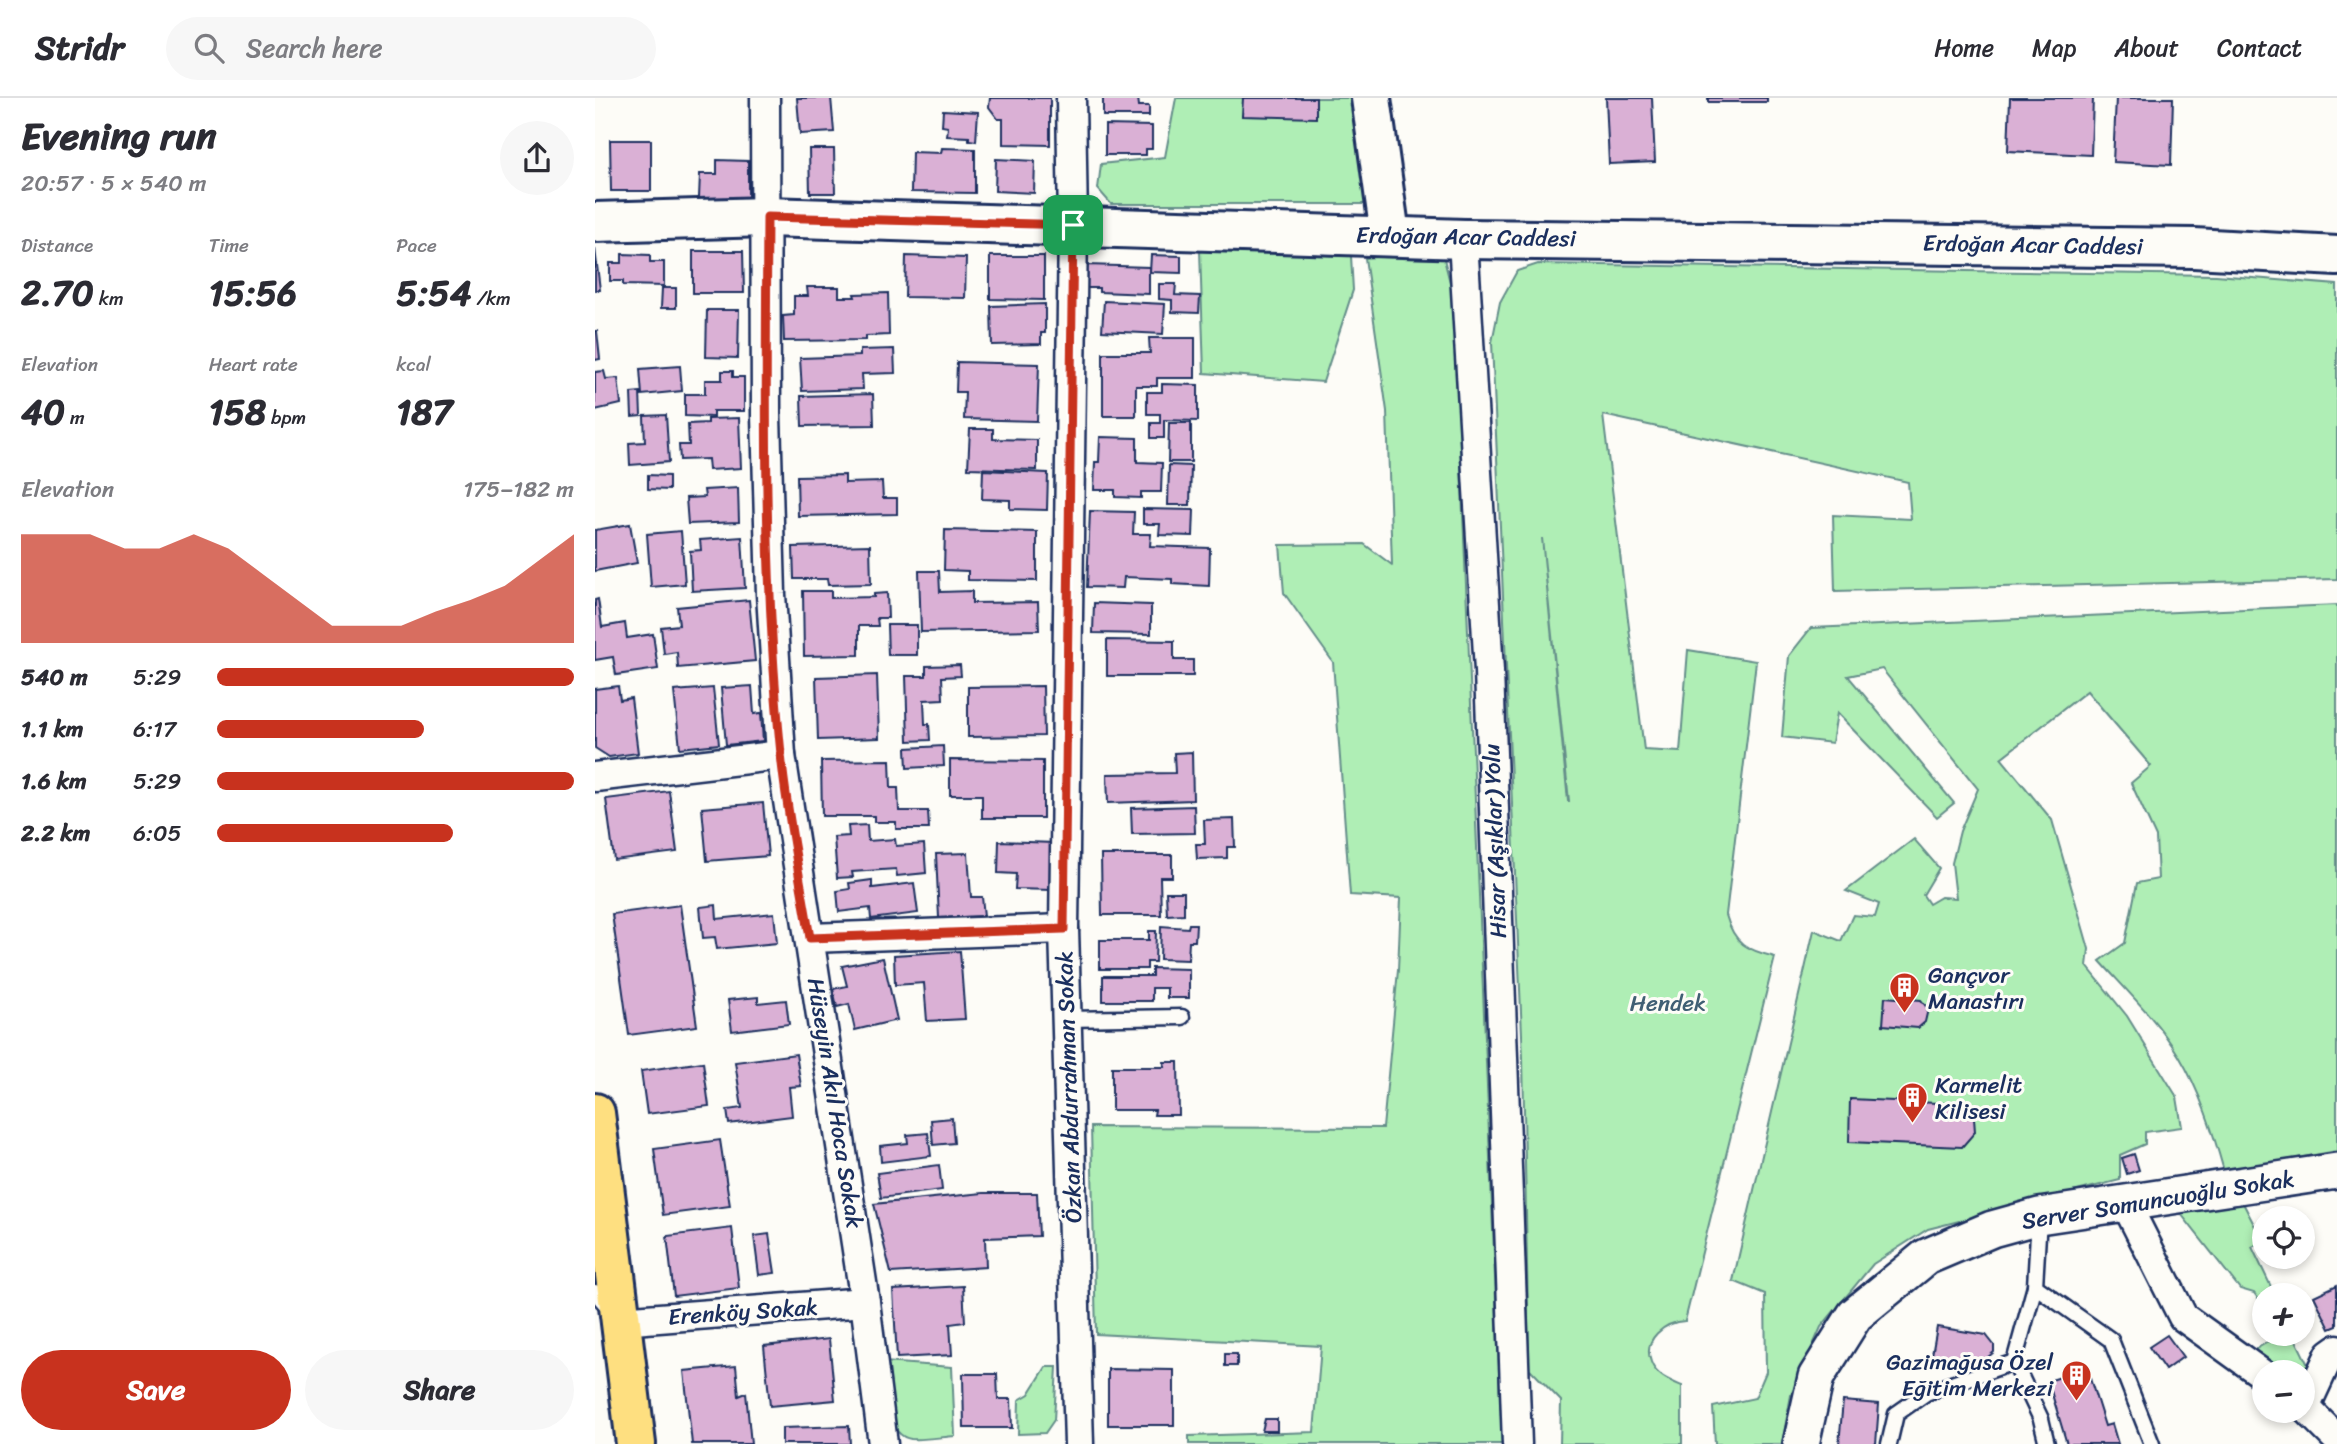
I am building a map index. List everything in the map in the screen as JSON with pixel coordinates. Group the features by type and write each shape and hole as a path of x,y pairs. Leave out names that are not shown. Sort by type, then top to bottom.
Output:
{"main road":[{"path":"1370,98 1390,235"},
{"name":"Erdoğan Acar Caddesi","path":"595,222 767,217 1465,239 2181,247 2337,256"},
{"path":"595,1113 598,1156 636,1444"}],"street":[{"name":"Hüseyin Akıl Hoca Sokak","path":"765,98 770,567 781,755 865,1302 883,1444"},
{"name":"Özkan Abdurrahman Sokak","path":"1071,98 1073,225 1064,929 1079,1444"},
{"name":"Hisar (Aşıklar) Yolu","path":"1465,239 1489,671 1517,1444"},
{"path":"595,778 781,755"},
{"path":"810,938 1064,929"},
{"name":"Server Somuncuoğlu Sokak","path":"1801,1444 1816,1377 1855,1315 1926,1257 1992,1229 2039,1216 2337,1171"},
{"path":"2125,1202 2183,1317 2252,1367"},
{"name":"Erenköy Sokak","path":"620,1321 865,1302"},
{"path":"2315,1383 2330,1354 2337,1349"},
{"path":"2315,1416 2337,1439"}],"lane":[{"path":"1066,1019 1182,1017"},
{"path":"2039,1216 2035,1286 2014,1362 2041,1419 2047,1444"},
{"path":"2035,1286 2111,1340 2151,1444"},
{"path":"595,1292 620,1321"},
{"path":"1889,1444 1896,1414 1926,1393 2014,1362"}],"green space":[{"path":"1176,98 1352,98 1367,204 1111,204 1098,189 1101,164 1165,157"},
{"path":"1200,250 1351,256 1353,290 1323,382 1204,373"},
{"path":"1408,254 1444,259 1454,298 1502,1444 1189,1444 1189,1436 1314,1432 1321,1346 1096,1334 1091,1127 1383,1128 1398,970 1401,898 1350,895 1333,662 1284,593 1280,545 1364,544 1392,565 1387,411 1365,258"},
{"name":"Hendek","path":"1538,264 2216,275 2337,285 2337,579 1835,591 1833,515 1911,519 1908,482 1603,415 1644,750 1680,752 1688,650 1756,661 1726,915 1733,933 1743,944 1757,952 1775,957 1685,1321 1663,1328 1650,1346 1649,1354 1656,1371 1682,1386 1682,1444 1560,1444 1561,1401 1529,1368 1523,1058 1492,342 1500,302 1517,271","holes":["1542,538 1569,801 1568,801"]},
{"path":"2337,605 2337,1151 2224,1171 2205,1112 2179,1056 2152,1018 2100,961 2125,943 2137,883 2158,879 2156,837 2131,783 2151,766 2087,691 2001,758 2052,820 2089,949 2087,966 2127,1016 2177,1097 2182,1127 2145,1132 2145,1144 2120,1155 2120,1180 1928,1229 1873,1264 1821,1327 1791,1395 1782,1444 1715,1444 1713,1407 1755,1398 1766,1372 1765,1294 1733,1281 1814,930 1841,941 1853,915 1875,917 1879,904 1846,891 1914,839 1939,868 1923,895 1929,904 1941,897 1956,898 1952,863 1960,831 1978,789 1882,669 1848,676 1954,803 1937,817 1837,713 1832,743 1782,737 1789,656 1811,628"},
{"path":"2242,1201 2252,1221 2252,1269 2263,1269 2269,1283 2252,1283 2252,1292 2240,1289 2178,1210"},
{"path":"2261,1346 2299,1346 2306,1360 2261,1360 2251,1352"},
{"path":"883,1362 952,1367 955,1436 911,1439 902,1436 891,1419"},
{"path":"1046,1367 1057,1367 1054,1420 1045,1433 1018,1434 1019,1400 1029,1394"}],"building":[{"path":"797,98 831,98 834,132 800,134"},
{"path":"990,98 1050,98 1050,145 1003,144 1003,119 998,119 989,107"},
{"path":"1103,98 1138,98 1139,106 1149,106 1149,116 1103,116"},
{"path":"1243,98 1316,98 1316,118 1242,116"},
{"path":"1606,98 1652,98 1655,162 1609,164"},
{"path":"1708,98 1767,98 1767,102 1708,102"},
{"path":"2010,98 2093,98 2091,155 2008,151"},
{"path":"2116,98 2173,98 2171,165 2113,162"},
{"path":"943,110 978,112 976,141 969,140 969,137 947,136 948,127 942,126"},
{"path":"1105,125 1152,126 1152,149 1146,149 1146,155 1105,155"},
{"path":"610,140 651,140 651,191 611,191"},
{"path":"942,148 975,149 975,193 911,192 912,152 941,153"},
{"path":"809,149 834,149 835,193 810,193"},
{"path":"996,159 1035,161 1034,193 995,191"},
{"path":"717,160 748,161 748,199 699,198 700,174 717,174"},
{"path":"595,248 600,290 595,290"},
{"path":"693,251 743,251 744,293 693,293"},
{"path":"622,254 650,255 650,262 664,262 664,286 623,285 623,281 610,281 610,263 622,263"},
{"path":"1151,255 1181,256 1181,273 1150,272"},
{"path":"906,256 966,258 965,298 905,297"},
{"path":"990,256 1044,256 1044,300 990,299"},
{"path":"1087,265 1149,267 1149,294 1099,292 1099,288 1086,288"},
{"path":"1159,284 1176,284 1175,295 1200,296 1199,313 1172,312 1172,300 1159,299"},
{"path":"807,287 839,287 839,297 888,293 889,335 866,336 866,340 784,341 783,316 794,315 794,296 808,296"},
{"path":"662,288 676,288 676,308 661,308"},
{"path":"1104,301 1165,304 1163,334 1102,331"},
{"path":"1045,304 1045,333 1041,333 1041,344 992,345 991,306"},
{"path":"707,310 739,310 738,358 706,357"},
{"path":"595,331 600,359 595,360"},
{"path":"1149,338 1195,338 1195,378 1157,378 1157,386 1136,386 1136,416 1103,416 1103,353 1150,353"},
{"path":"894,349 895,373 862,374 863,389 802,391 800,358 860,356 860,350"},
{"path":"957,362 1039,364 1037,421 964,419 965,392 956,392"},
{"path":"680,366 682,391 642,395 640,369"},
{"path":"604,371 606,379 618,378 621,404 595,410 595,372"},
{"path":"722,371 733,371 733,377 744,377 744,411 713,411 713,417 685,416 685,394 705,394 705,380 722,380"},
{"path":"1162,384 1198,385 1198,421 1164,420 1164,438 1151,438 1151,423 1160,423 1160,414 1147,414 1147,392 1162,392"},
{"path":"640,392 641,416 632,417 631,393"},
{"path":"873,394 874,425 802,426 801,396"},
{"path":"666,415 669,462 630,465 629,443 645,442 644,416"},
{"path":"739,418 741,468 709,470 708,459 680,460 679,445 689,445 688,424 708,423 708,419"},
{"path":"1169,423 1191,423 1191,462 1168,462"},
{"path":"970,429 993,429 993,439 1037,440 1037,470 968,468"},
{"path":"1100,437 1137,438 1137,462 1162,463 1161,492 1141,492 1141,498 1115,497 1115,490 1094,490 1095,462 1099,462"},
{"path":"1169,465 1191,466 1190,505 1168,505"},
{"path":"983,470 1048,473 1047,510 1010,509 1010,500 982,499"},
{"path":"648,475 669,476 669,490 648,489"},
{"path":"845,475 845,483 882,482 883,498 897,498 897,514 798,516 797,476"},
{"path":"738,488 739,522 688,524 686,498 705,497 704,490"},
{"path":"1143,509 1194,510 1193,536 1159,535 1160,524 1143,524"},
{"path":"1090,511 1134,512 1133,534 1151,534 1150,546 1210,548 1209,586 1172,584 1172,579 1124,577 1123,588 1087,587"},
{"path":"630,524 637,563 595,571 595,530"},
{"path":"945,530 1037,532 1037,581 968,580 968,571 944,570"},
{"path":"681,531 685,584 651,587 647,534"},
{"path":"742,537 745,588 692,591 690,551 701,550 700,540"},
{"path":"870,545 871,584 828,585 827,579 794,579 793,547"},
{"path":"919,571 939,571 940,592 972,591 972,603 1038,602 1039,630 921,632"},
{"path":"803,591 831,591 831,598 874,597 874,594 887,593 888,618 877,618 878,626 859,626 859,655 804,656"},
{"path":"598,599 602,627 625,623 627,638 653,634 658,669 616,675 613,657 595,660 595,600"},
{"path":"749,600 755,661 678,668 677,652 664,654 661,627 679,625 677,607"},
{"path":"1094,603 1151,605 1151,634 1093,633"},
{"path":"887,625 917,625 917,655 888,655"},
{"path":"1107,640 1174,641 1174,660 1193,660 1193,676 1107,676"},
{"path":"960,665 961,676 942,677 943,699 924,700 925,724 929,724 930,740 908,741 906,676 926,676 926,666"},
{"path":"877,675 879,738 818,740 816,677"},
{"path":"618,686 620,700 631,698 638,753 609,757 595,748 595,689"},
{"path":"752,686 754,714 761,713 763,741 726,745 721,688"},
{"path":"1043,686 1044,736 968,737 968,687"},
{"path":"713,688 719,744 680,748 674,691"},
{"path":"943,746 944,766 907,768 906,748"},
{"path":"1192,752 1193,800 1108,803 1107,774 1175,773 1174,753"},
{"path":"890,760 891,788 898,788 899,811 928,811 929,829 896,829 896,822 874,822 874,816 822,816 821,761"},
{"path":"950,760 1043,761 1043,818 982,818 982,795 950,795"},
{"path":"669,791 677,852 614,860 606,799"},
{"path":"763,803 768,856 707,861 702,808"},
{"path":"1194,806 1195,833 1132,834 1131,808"},
{"path":"1234,819 1235,847 1227,847 1227,858 1197,859 1196,844 1205,844 1204,820"},
{"path":"867,825 868,841 895,839 896,846 924,844 926,873 897,876 896,869 852,872 853,877 837,878 834,837 849,836 848,826"},
{"path":"999,841 1054,843 1052,890 1015,889 1016,874 998,873"},
{"path":"968,853 971,897 982,897 984,916 939,918 936,854"},
{"path":"1101,855 1172,855 1172,877 1160,877 1161,915 1102,915"},
{"path":"872,880 872,888 914,883 918,913 871,919 870,908 839,912 837,891 850,889 849,883"},
{"path":"1166,892 1184,892 1184,914 1167,915"},
{"path":"680,905 697,1026 629,1035 612,914"},
{"path":"716,905 717,919 774,913 777,943 717,949 715,937 703,938 700,907"},
{"path":"1189,924 1196,924 1195,941 1189,941 1188,960 1160,959 1161,926 1188,928"},
{"path":"1149,931 1156,931 1155,962 1147,962 1147,969 1100,969 1100,940 1149,940"},
{"path":"960,951 965,1019 927,1021 924,983 895,985 894,955"},
{"path":"883,958 897,1020 855,1030 849,1004 837,1007 833,989 847,986 842,966"},
{"path":"1152,968 1189,969 1189,998 1167,998 1167,988 1152,988 1152,1001 1103,1001 1103,976 1152,976"},
{"path":"758,997 758,1003 786,1000 789,1024 732,1031 728,1000"},
{"name":"Gançvor Manastırı","path":"1885,997 1921,1000 1928,1009 1925,1022 1918,1028 1883,1025"},
{"path":"796,1054 801,1086 789,1087 792,1116 729,1124 727,1110 742,1108 735,1062"},
{"path":"703,1062 709,1106 647,1114 641,1071"},
{"path":"1164,1062 1178,1062 1179,1115 1154,1115 1155,1110 1112,1110 1112,1067 1165,1067"},
{"name":"Karmelit Kilisesi","path":"1850,1099 1959,1104 1974,1118 1975,1132 1962,1147 1849,1142"},
{"path":"952,1118 954,1143 933,1145 931,1120"},
{"path":"928,1133 931,1156 881,1162 880,1146 908,1143 907,1135"},
{"path":"720,1140 730,1206 663,1215 654,1149"},
{"path":"2134,1154 2139,1170 2127,1174 2122,1158"},
{"path":"939,1165 942,1190 881,1198 877,1173"},
{"path":"983,1193 1037,1193 1039,1236 985,1238 986,1267 891,1273 874,1204"},
{"path":"732,1228 739,1288 674,1296 667,1236"},
{"path":"769,1234 775,1273 759,1275 754,1236"},
{"path":"2337,1285 2337,1326 2330,1329 2315,1296"},
{"path":"963,1286 965,1322 950,1324 952,1355 897,1358 893,1290"},
{"path":"1937,1327 1986,1335 1994,1345 1994,1352 1981,1363 1932,1355"},
{"path":"2167,1335 2183,1357 2165,1370 2149,1347"},
{"path":"829,1339 835,1400 770,1406 764,1346"},
{"path":"1225,1354 1237,1354 1237,1366 1225,1366"},
{"path":"736,1366 739,1396 746,1393 751,1444 692,1444 684,1371"},
{"path":"1108,1369 1174,1370 1174,1425 1108,1425"},
{"name":"Gazimağusa Özel Eğitim Merkezi","path":"2087,1369 2105,1426 2112,1424 2118,1444 2067,1444 2048,1381"},
{"path":"963,1374 997,1374 998,1399 1011,1399 1012,1428 964,1428"},
{"path":"1843,1401 1879,1404 1876,1444 1839,1444"},
{"path":"1265,1419 1277,1419 1277,1431 1262,1431"},
{"path":"849,1426 850,1444 782,1444 782,1428"}],"place":[{"name":"Gançvor Manastırı","path":"1905,1015"},
{"name":"Karmelit Kilisesi","path":"1912,1125"},
{"name":"Gazimağusa Özel Eğitim Merkezi","path":"2076,1402"}],"route":[{"path":"767,217 1073,225 1064,929 810,938 781,755 771,594 767,415 767,217"}]}
